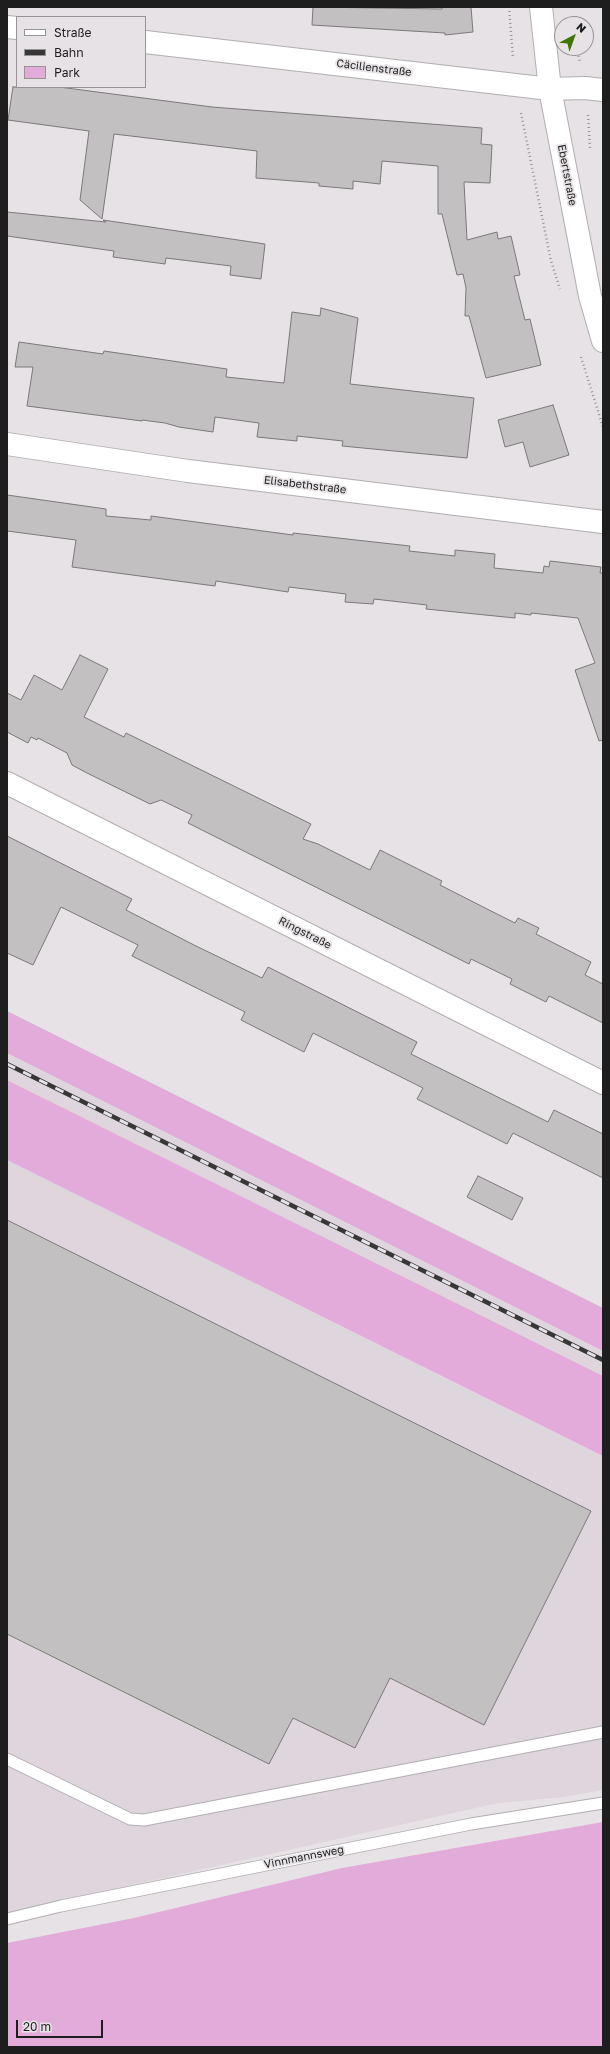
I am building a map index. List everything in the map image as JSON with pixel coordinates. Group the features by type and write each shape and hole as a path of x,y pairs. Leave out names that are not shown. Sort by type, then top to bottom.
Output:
{"street":[{"name":"Ebertstraße","path":"541,7 550,89 590,296 603,341"},
{"name":"Cäcilienstraße","path":"146,42 550,89 594,89"},
{"name":"Elisabethstraße","path":"7,444 188,471 603,522"},
{"name":"Ringstraße","path":"7,783 603,1083"}],"lane":[{"path":"7,1759 130,1819 144,1820 603,1732"},
{"name":"Vinnmannsweg","path":"7,1919 76,1903 463,1826 603,1803"}],"path":[{"path":"580,56 594,89 590,150"}],"shaded area":[{"path":"7,1053 603,1351 603,1376 7,1080"},
{"path":"7,1160 603,1456 603,1790 564,1797 498,1803 7,1913"}],"green space":[{"path":"7,1011 603,1308 603,1351 7,1053"},
{"path":"7,1080 603,1376 603,1456 7,1160"},
{"path":"603,1822 603,2047 7,2047 7,1943 134,1918 342,1868"}],"building":[{"path":"313,7 442,9 442,7 471,7 473,32 445,35 445,33 312,25"},
{"path":"13,87 16,87 67,88 212,107 482,128 481,144 492,145 490,183 464,182 467,240 497,232 498,239 511,236 520,275 514,276 525,320 530,319 541,365 486,378 469,316 465,316 466,288 463,274 457,275 442,214 438,214 438,166 382,161 380,184 353,181 353,189 319,186 319,183 256,178 257,151 114,134 102,219 80,200 89,131 8,120"},
{"path":"7,212 106,222 103,220 265,244 261,279 230,275 231,266 166,258 165,264 113,257 114,251 7,236"},
{"path":"321,308 358,318 350,384 474,398 467,458 342,446 343,441 297,436 297,441 257,437 259,423 215,417 213,432 179,427 165,423 27,406 33,367 15,367 19,342 103,354 104,351 227,369 226,377 284,383 292,312 320,316"},
{"path":"553,405 569,455 530,467 523,442 505,447 498,420"},
{"path":"7,495 106,509 106,516 151,520 151,516 293,535 293,533 410,546 409,551 455,556 455,550 495,554 494,568 543,573 544,566 549,567 550,561 601,567 600,573 603,573 603,740 599,741 575,670 595,663 578,618 531,613 531,615 515,613 515,618 426,609 427,605 374,599 373,604 345,602 346,594 289,587 288,592 216,581 215,586 72,567 76,540 7,531"},
{"path":"80,655 108,669 84,717 124,737 126,733 311,824 303,839 318,844 370,870 380,850 442,881 440,885 515,923 518,918 539,928 536,934 591,962 585,975 603,984 603,1023 549,996 546,1002 510,984 512,979 471,959 469,964 188,823 192,815 161,800 150,804 87,773 72,765 67,753 38,738 37,740 31,737 28,743 7,732 7,693 21,700 34,675 62,690"},
{"path":"7,836 132,899 126,910 194,945 262,978 268,967 417,1042 411,1054 548,1122 554,1110 603,1134 603,1178 513,1133 507,1144 417,1099 423,1088 313,1033 304,1052 241,1020 245,1012 132,956 138,945 61,907 33,965 7,953"},
{"path":"478,1176 523,1198 512,1220 467,1197"},
{"path":"7,1220 591,1511 484,1725 390,1678 355,1748 293,1718 269,1764 7,1634"}],"railway":[{"path":"7,1064 603,1360"}]}
